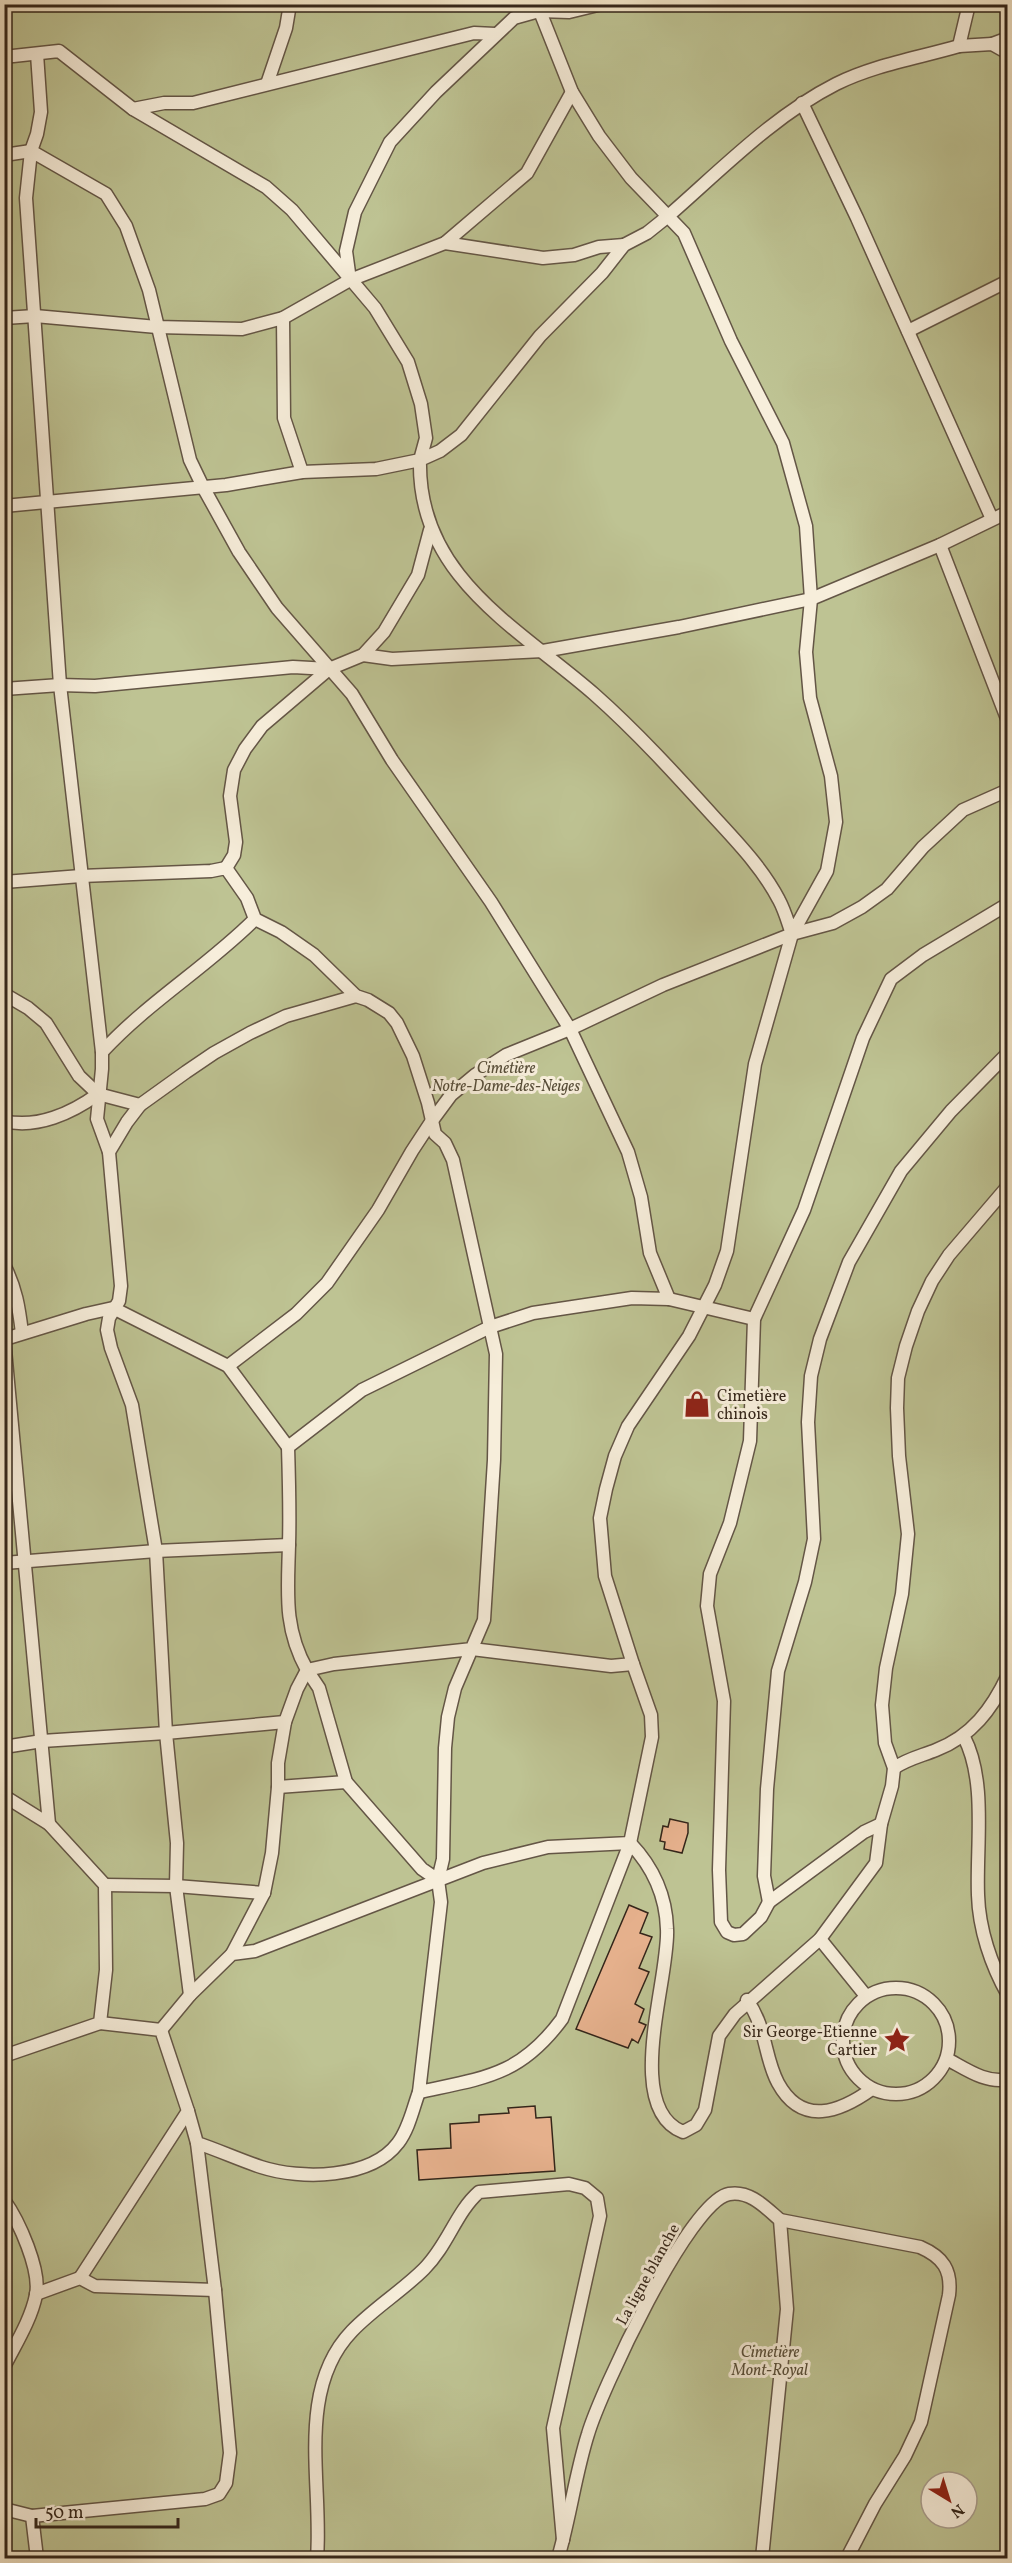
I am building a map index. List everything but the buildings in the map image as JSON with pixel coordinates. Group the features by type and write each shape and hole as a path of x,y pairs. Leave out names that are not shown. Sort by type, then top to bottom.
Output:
{"lane":[{"path":"267,84 286,28 290,4"},
{"path":"350,280 346,251 355,212 390,142 436,92 514,18 538,8 569,12 602,4"},
{"path":"958,46 969,4"},
{"path":"419,2091 501,2072 531,2055 548,2038 562,2019 630,1843 652,1737 651,1715 605,1576 600,1518 615,1456 627,1426 689,1336 715,1285 727,1251 755,1064 792,934 827,871 836,822 831,776 810,698 806,652 811,599 806,526 783,443 731,341 684,233 631,178 599,136 573,92 538,8"},
{"path":"133,109 164,103 193,103 474,33 495,34"},
{"path":"445,243 543,258 574,255 599,247 624,245 647,233 668,217 802,103 838,83 958,46 992,44 1008,38"},
{"path":"992,44 1008,53"},
{"path":"4,57 59,51 133,109 266,187 292,210 375,308 408,362 421,404 426,438 420,460 419,483 430,530 454,569 479,599 596,696 659,757 752,859 779,900 792,934"},
{"path":"37,54 41,112 31,152 26,198 45,503 60,685 102,1052 97,1119 109,1152 121,1286 119,1301 113,1308 107,1330 111,1348 132,1405 156,1551 166,1733 177,1843 176,1886 190,1995"},
{"path":"4,318 35,316 158,327 242,329 283,318 350,280 445,243 527,173 573,92"},
{"path":"802,103 992,519"},
{"path":"4,154 31,152 106,194 126,226 149,290 190,460 203,487 245,561 278,608 352,694 392,760 490,902 570,1029 628,1152 641,1197 650,1253 669,1299"},
{"path":"4,506 203,487 302,472 376,469 420,460 440,451 461,435 540,336 602,273 624,245"},
{"path":"908,331 1008,281"},
{"path":"283,318 284,418 302,472"},
{"path":"363,655 392,659 543,651 679,627 811,599 940,545 1008,512"},
{"path":"4,882 81,876 211,871 226,868 234,855 236,842 230,796 234,770 262,726 329,669 363,655 384,632 418,575 430,530"},
{"path":"940,545 1008,721"},
{"path":"4,689 60,685 95,687 293,667 329,669"},
{"path":"228,1366 296,1314 327,1283 378,1210 431,1122 451,1095 475,1075 506,1055 570,1029 663,985 792,934 833,923 862,907 887,889 923,847 963,810 1008,790"},
{"path":"197,2143 263,2168 311,2176 366,2167 385,2157 399,2142 419,2091 441,1902 438,1880 443,1859 448,1717 455,1688 484,1620 492,1483 496,1354 453,1160 445,1143 435,1134 413,1056 397,1023 389,1013 368,1000 356,996 314,955 255,919 248,898 226,868"},
{"path":"881,1824 864,1832 769,1902 761,1917 742,1934 734,1935 727,1932 721,1922 719,1870 724,1701 707,1606 710,1574 730,1522 750,1441 754,1319 804,1210 863,1038 891,979 923,955 1008,904"},
{"path":"102,1052 149,1008 228,947 255,919"},
{"path":"4,994 28,1008 46,1023 80,1076 98,1094 140,1105"},
{"path":"109,1152 140,1105 214,1053 286,1016 356,996"},
{"path":"769,1902 764,1876 767,1790 778,1671 805,1582 814,1539 808,1422 811,1376 820,1339 849,1262 901,1171 951,1111 1008,1053"},
{"path":"4,1121 18,1125 57,1116 80,1107 98,1094"},
{"path":"630,1843 654,1872 662,1897 668,1930 650,2062 654,2094 664,2115 676,2129 683,2132 696,2125 705,2110 719,2036 747,2000 820,1939 876,1863 881,1824 892,1786 894,1768 885,1743 882,1705 886,1668 902,1594 908,1534 899,1456 898,1378 912,1329 932,1281 949,1255 1008,1186"},
{"path":"4,1265 14,1284 19,1303 22,1333"},
{"path":"288,1447 362,1390 490,1327 533,1312 632,1298 669,1299 754,1319"},
{"path":"49,1824 5,1339 113,1308 228,1366 288,1447 287,1588 290,1622 296,1649 319,1688 346,1782 422,1869 438,1880"},
{"path":"4,1563 156,1551 289,1545"},
{"path":"161,2030 190,1995 232,1954 264,1893 272,1853 278,1762 285,1722 297,1689 308,1670 334,1664 472,1649 611,1666 633,1664"},
{"path":"894,1768 903,1761 936,1750 964,1737 990,1707 1008,1675"},
{"path":"4,1747 42,1741 285,1722"},
{"path":"964,1737 973,1754 979,1830 978,1896 983,1934 991,1960 1008,1995"},
{"path":"278,1787 346,1782"},
{"path":"4,1796 49,1824 105,1885 106,1970 100,2024"},
{"path":"232,1954 255,1951 483,1863 548,1847 630,1843"},
{"path":"105,1885 176,1886 264,1893"},
{"path":"820,1939 866,1996"},
{"path":"898,1987 915,1990 930,1999 941,2011 948,2026 950,2043 947,2059 938,2075 924,2087 908,2094 890,2095 872,2089 854,2074 844,2053 843,2037 846,2021 866,1996 882,1989 898,1987"},
{"path":"747,2000 757,2014 778,2082 791,2100 806,2110 827,2112 851,2104 872,2089"},
{"path":"4,2056 100,2024 161,2030"},
{"path":"4,2509 32,2516 205,2499 219,2494 226,2483 230,2453 215,2290 197,2143 161,2030"},
{"path":"947,2059 980,2077 999,2081 1008,2079"},
{"path":"36,2294 80,2278 188,2111"},
{"path":"317,2559 318,2404 324,2377 337,2350 352,2331 398,2293 442,2250 468,2201 480,2192 568,2184 585,2188 597,2198 600,2216 553,2428 563,2540"},
{"name":"La ligne blanche","path":"558,2559 588,2434 605,2390 666,2269 691,2227 712,2204 728,2194 748,2195 780,2220"},
{"path":"4,2200 12,2211 32,2256 36,2294 4,2367"},
{"path":"762,2559 787,2309 780,2220 920,2247 938,2256 951,2278 921,2422 905,2456 875,2504 847,2559"},
{"path":"80,2278 95,2286 215,2290"},
{"path":"32,2516 37,2559"}],"green space":[{"name":"Cimetière Notre-Dame-des-Neiges","path":"5,5 1007,5 1007,2558 5,2558"}],"place":[{"name":"Cimetière chinois","path":"697,1404"},
{"name":"Sir George-Etienne Cartier","path":"897,2040"}],"park label":[{"name":"Cimetière Mont-Royal","path":"770,2360"}]}
